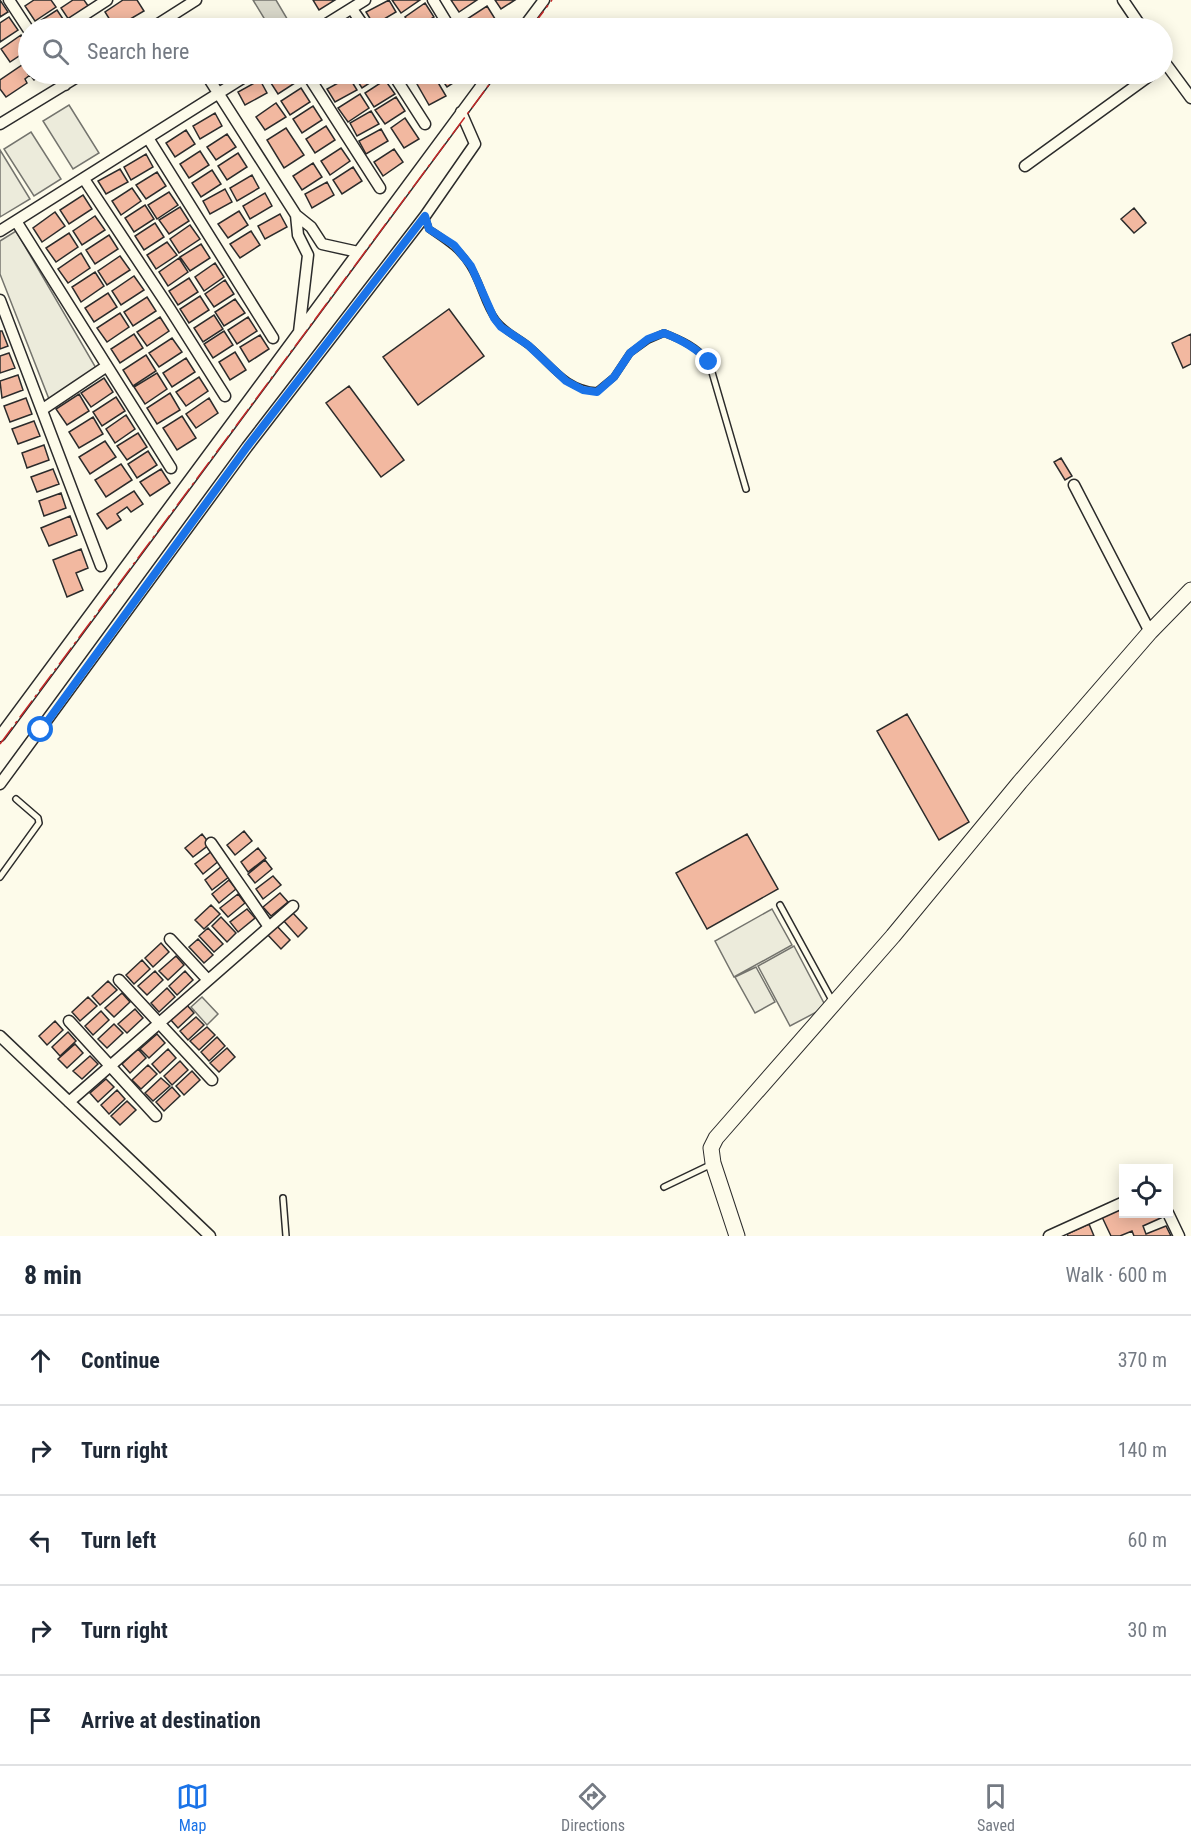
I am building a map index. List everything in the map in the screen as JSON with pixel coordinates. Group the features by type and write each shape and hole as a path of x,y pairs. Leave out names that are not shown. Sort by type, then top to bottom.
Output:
{"street":[{"path":"9,0 21,18"},
{"path":"169,18 196,0"},
{"path":"337,18 365,0"},
{"path":"433,0 444,18"},
{"path":"530,18 544,0"},
{"path":"1123,0 1135,18"},
{"path":"78,18 101,2"},
{"path":"352,9 358,18"},
{"path":"1173,75 1191,98"},
{"path":"213,84 296,215 311,227 322,244 358,252"},
{"path":"0,231 233,84"},
{"path":"312,84 380,188"},
{"path":"399,84 425,124"},
{"path":"0,736 482,84"},
{"path":"1025,166 1138,84"},
{"path":"1,123 65,85"},
{"path":"0,784 247,447 425,216 475,144 461,112"},
{"path":"148,138 273,338"},
{"path":"84,179 171,309 225,396"},
{"path":"296,215 298,235 308,255 298,334"},
{"path":"16,221 171,468"},
{"path":"0,300 101,566"},
{"path":"42,410 107,366"},
{"path":"1074,485 1150,632"},
{"path":"737,1236 713,1163 711,1148 716,1138 894,936 1020,782 1150,632 1191,590"},
{"path":"211,843 269,927"},
{"path":"69,1102 293,906"},
{"path":"170,939 208,980"},
{"path":"119,980 212,1080"},
{"path":"69,1022 156,1116"},
{"path":"0,1036 210,1236"},
{"path":"1049,1236 1119,1204"},
{"path":"1170,1218 1179,1236"}],"lane":[{"path":"425,216 429,229 454,245 471,266 494,318 501,327 528,345 566,381 583,390 597,392 614,377 630,353 648,339 664,333 700,352 709,362 746,489"},
{"path":"0,877 39,823 38,818 16,800"},
{"path":"780,905 834,1004"},
{"path":"664,1186 713,1163"},
{"path":"283,1198 286,1236"}],"shaded area":[{"path":"253,0 276,0 287,18 264,18"},
{"path":"69,105 99,153 73,169 43,121"},
{"path":"31,132 61,179 34,196 4,149"},
{"path":"0,150 30,199 0,217"},
{"path":"16,231 96,368 49,399 0,274 0,241"},
{"path":"772,909 792,945 734,977 715,941"},
{"path":"794,946 826,1007 790,1026 758,966"},
{"path":"756,967 775,1002 755,1013 735,977"},
{"path":"202,997 218,1014 207,1025 191,1007"}],"building":[{"path":"0,0 8,12 0,17"},
{"path":"34,0 51,0 56,7 40,18 33,18 25,6"},
{"path":"73,0 84,0 91,10 79,18 68,18 61,8"},
{"path":"123,0 137,0 144,11 132,18 109,18 105,12"},
{"path":"313,0 335,0 319,10"},
{"path":"389,0 396,12 386,18 370,18 366,12"},
{"path":"392,0 420,0 401,13"},
{"path":"451,0 477,0 459,12"},
{"path":"495,0 515,0 501,9"},
{"path":"425,3 434,17 406,18"},
{"path":"487,6 494,18 469,18"},
{"path":"57,10 62,18 45,18"},
{"path":"9,17 18,30 0,42 0,23"},
{"path":"18,37 18,57 10,62 1,49"},
{"path":"18,68 18,84 26,84 6,97 0,89 0,80"},
{"path":"253,84 262,84 267,93 245,105 238,92"},
{"path":"272,84 293,84 278,94"},
{"path":"336,84 353,84 357,90 335,102 327,89"},
{"path":"379,84 388,84 395,94 374,107 365,93"},
{"path":"417,84 439,84 446,96 429,105"},
{"path":"301,88 310,102 290,115 281,101"},
{"path":"360,94 369,108 348,122 338,108"},
{"path":"396,97 405,111 385,124 375,110"},
{"path":"276,103 286,117 265,130 256,117"},
{"path":"313,106 322,120 302,133 293,119"},
{"path":"371,111 379,124 357,136 350,123"},
{"path":"215,113 222,126 200,139 193,126"},
{"path":"405,118 419,139 404,148 391,128"},
{"path":"326,126 335,140 315,153 306,139"},
{"path":"286,128 304,155 284,168 267,140"},
{"path":"381,129 388,141 366,154 359,141"},
{"path":"186,130 195,144 175,157 166,143"},
{"path":"227,134 236,147 216,160 207,147"},
{"path":"341,148 350,161 330,175 321,161"},
{"path":"394,149 403,162 383,176 374,162"},
{"path":"200,151 209,165 189,178 180,164"},
{"path":"238,153 247,167 227,180 218,166"},
{"path":"146,154 153,167 131,180 124,167"},
{"path":"313,163 322,177 302,190 293,176"},
{"path":"353,167 362,181 342,194 333,180"},
{"path":"120,169 128,182 106,194 98,181"},
{"path":"212,170 221,184 201,197 192,183"},
{"path":"157,172 166,186 146,199 136,185"},
{"path":"252,175 259,188 237,201 230,188"},
{"path":"327,182 334,195 312,208 305,194"},
{"path":"132,188 141,201 121,215 112,201"},
{"path":"225,189 232,202 210,214 203,201"},
{"path":"169,192 178,205 157,219 148,205"},
{"path":"265,193 272,206 250,219 243,206"},
{"path":"83,195 92,209 69,224 60,210"},
{"path":"145,205 154,219 134,232 125,218"},
{"path":"180,207 189,221 169,234 159,220"},
{"path":"1134,208 1146,223 1134,233 1121,219"},
{"path":"239,211 248,225 228,238 218,224"},
{"path":"55,212 65,226 42,242 33,228"},
{"path":"280,214 287,227 265,239 258,226"},
{"path":"95,216 105,230 82,245 73,231"},
{"path":"155,223 164,237 144,250 135,236"},
{"path":"190,225 200,239 179,253 170,239"},
{"path":"251,231 260,245 240,258 230,244"},
{"path":"69,233 78,247 56,262 46,248"},
{"path":"109,235 118,249 95,264 86,250"},
{"path":"167,242 177,255 156,269 147,255"},
{"path":"201,244 210,258 190,271 180,257"},
{"path":"81,253 90,268 68,283 58,269"},
{"path":"120,256 130,270 107,285 98,271"},
{"path":"179,258 188,272 168,286 159,272"},
{"path":"215,263 224,277 204,291 195,277"},
{"path":"95,272 104,286 81,302 72,287"},
{"path":"134,276 144,290 121,305 112,291"},
{"path":"189,278 198,292 178,305 169,291"},
{"path":"225,280 234,294 214,307 205,294"},
{"path":"108,293 117,307 94,322 85,308"},
{"path":"200,296 209,310 189,323 180,309"},
{"path":"147,297 156,311 133,326 124,312"},
{"path":"235,299 245,313 224,326 215,312"},
{"path":"449,309 484,356 418,405 383,357"},
{"path":"120,313 129,327 107,342 97,328"},
{"path":"214,315 223,329 203,342 194,328"},
{"path":"160,317 169,331 147,346 137,332"},
{"path":"248,317 257,331 237,344 228,330"},
{"path":"0,331 8,346 0,349"},
{"path":"224,331 233,345 213,358 204,344"},
{"path":"134,334 143,348 120,363 111,349"},
{"path":"1191,334 1191,364 1183,368 1172,343"},
{"path":"260,335 269,349 249,362 240,347"},
{"path":"172,338 182,352 159,367 149,353"},
{"path":"235,352 246,370 230,380 219,362"},
{"path":"9,353 15,368 0,373 0,356"},
{"path":"146,355 156,371 133,386 123,370"},
{"path":"186,358 195,372 172,387 163,373"},
{"path":"157,373 167,389 145,404 134,387"},
{"path":"18,375 23,390 2,398 0,381"},
{"path":"199,377 208,391 186,406 176,392"},
{"path":"104,378 113,392 91,407 81,393"},
{"path":"349,386 404,460 381,477 326,403"},
{"path":"170,393 180,410 157,424 147,408"},
{"path":"79,394 89,411 67,425 56,409"},
{"path":"116,397 125,411 102,426 93,412"},
{"path":"26,398 32,414 10,422 4,406"},
{"path":"209,398 218,413 196,428 186,414"},
{"path":"126,415 135,429 115,443 106,429"},
{"path":"182,416 196,438 177,450 163,428"},
{"path":"93,417 103,434 79,448 69,432"},
{"path":"34,421 40,436 18,444 12,429"},
{"path":"138,433 147,447 127,460 117,446"},
{"path":"105,441 116,457 90,474 79,457"},
{"path":"44,445 49,460 27,468 22,453"},
{"path":"148,451 157,465 137,478 128,464"},
{"path":"1061,458 1072,476 1065,480 1054,462"},
{"path":"121,464 132,480 106,497 95,480"},
{"path":"53,469 59,484 37,492 31,477"},
{"path":"161,469 170,483 150,496 140,482"},
{"path":"134,491 143,504 131,512 127,507 117,514 121,520 107,529 97,514"},
{"path":"61,493 66,508 44,516 39,501"},
{"path":"70,516 77,535 49,546 41,528"},
{"path":"81,549 88,568 76,573 83,590 67,597 53,560"},
{"path":"907,714 969,822 939,840 877,731"},
{"path":"244,831 252,841 235,855 227,845"},
{"path":"202,834 210,844 193,857 185,848"},
{"path":"747,834 778,889 707,929 676,873"},
{"path":"258,848 266,858 248,872 241,862"},
{"path":"212,851 220,860 203,874 195,864"},
{"path":"265,860 272,869 255,883 248,874"},
{"path":"222,866 230,876 212,890 205,880"},
{"path":"273,876 281,885 263,899 256,889"},
{"path":"229,880 236,889 219,903 212,894"},
{"path":"280,893 288,902 271,916 263,907"},
{"path":"238,894 245,903 228,917 220,908"},
{"path":"211,905 220,914 204,929 195,920"},
{"path":"247,909 255,918 238,932 230,922"},
{"path":"292,912 307,928 298,937 283,920"},
{"path":"221,917 236,933 227,942 212,926"},
{"path":"275,924 290,940 281,949 266,933"},
{"path":"208,928 223,944 214,952 199,936"},
{"path":"198,939 213,955 204,963 189,947"},
{"path":"161,943 169,952 153,967 145,958"},
{"path":"176,956 184,965 168,980 159,971"},
{"path":"142,960 150,969 134,984 126,975"},
{"path":"155,971 163,980 147,995 138,986"},
{"path":"185,971 193,980 177,995 169,986"},
{"path":"108,981 117,990 100,1005 92,996"},
{"path":"167,988 175,997 159,1012 151,1003"},
{"path":"122,993 130,1002 114,1017 105,1008"},
{"path":"88,997 97,1006 80,1021 72,1012"},
{"path":"186,1004 194,1013 178,1028 170,1019"},
{"path":"135,1009 143,1018 127,1033 118,1024"},
{"path":"101,1011 109,1020 93,1035 85,1026"},
{"path":"196,1017 204,1025 188,1040 180,1031"},
{"path":"55,1021 63,1030 47,1045 39,1036"},
{"path":"114,1024 123,1033 107,1048 98,1039"},
{"path":"207,1027 215,1035 199,1050 190,1041"},
{"path":"68,1032 76,1041 60,1056 52,1047"},
{"path":"157,1034 165,1043 149,1058 140,1049"},
{"path":"217,1037 225,1046 209,1061 201,1052"},
{"path":"75,1044 83,1053 67,1068 58,1059"},
{"path":"227,1048 235,1057 219,1072 210,1063"},
{"path":"138,1049 146,1058 130,1073 122,1064"},
{"path":"168,1049 176,1058 160,1073 152,1064"},
{"path":"90,1056 98,1064 82,1079 73,1071"},
{"path":"180,1061 188,1070 172,1085 164,1076"},
{"path":"148,1065 157,1074 141,1089 132,1080"},
{"path":"192,1071 200,1080 184,1095 176,1086"},
{"path":"161,1078 170,1086 153,1101 145,1093"},
{"path":"106,1079 114,1087 98,1102 90,1093"},
{"path":"172,1087 180,1096 164,1111 156,1102"},
{"path":"117,1090 125,1099 109,1114 101,1105"},
{"path":"127,1101 136,1110 120,1125 111,1116"},
{"path":"1119,1210 1119,1218 1161,1218 1143,1226 1146,1234 1166,1226 1171,1236 1134,1236 1132,1231 1120,1236 1111,1236 1102,1217"},
{"path":"1089,1224 1094,1236 1068,1236 1067,1234"}],"power":[{"path":"538,18 552,0"},
{"path":"0,744 490,84"}],"route":[{"path":"41,730 247,447 425,216 429,229 454,245 471,266 483,296 501,327 528,345 566,381 583,390 597,392 614,377 630,353 648,339 664,333 700,352 709,362"}]}
